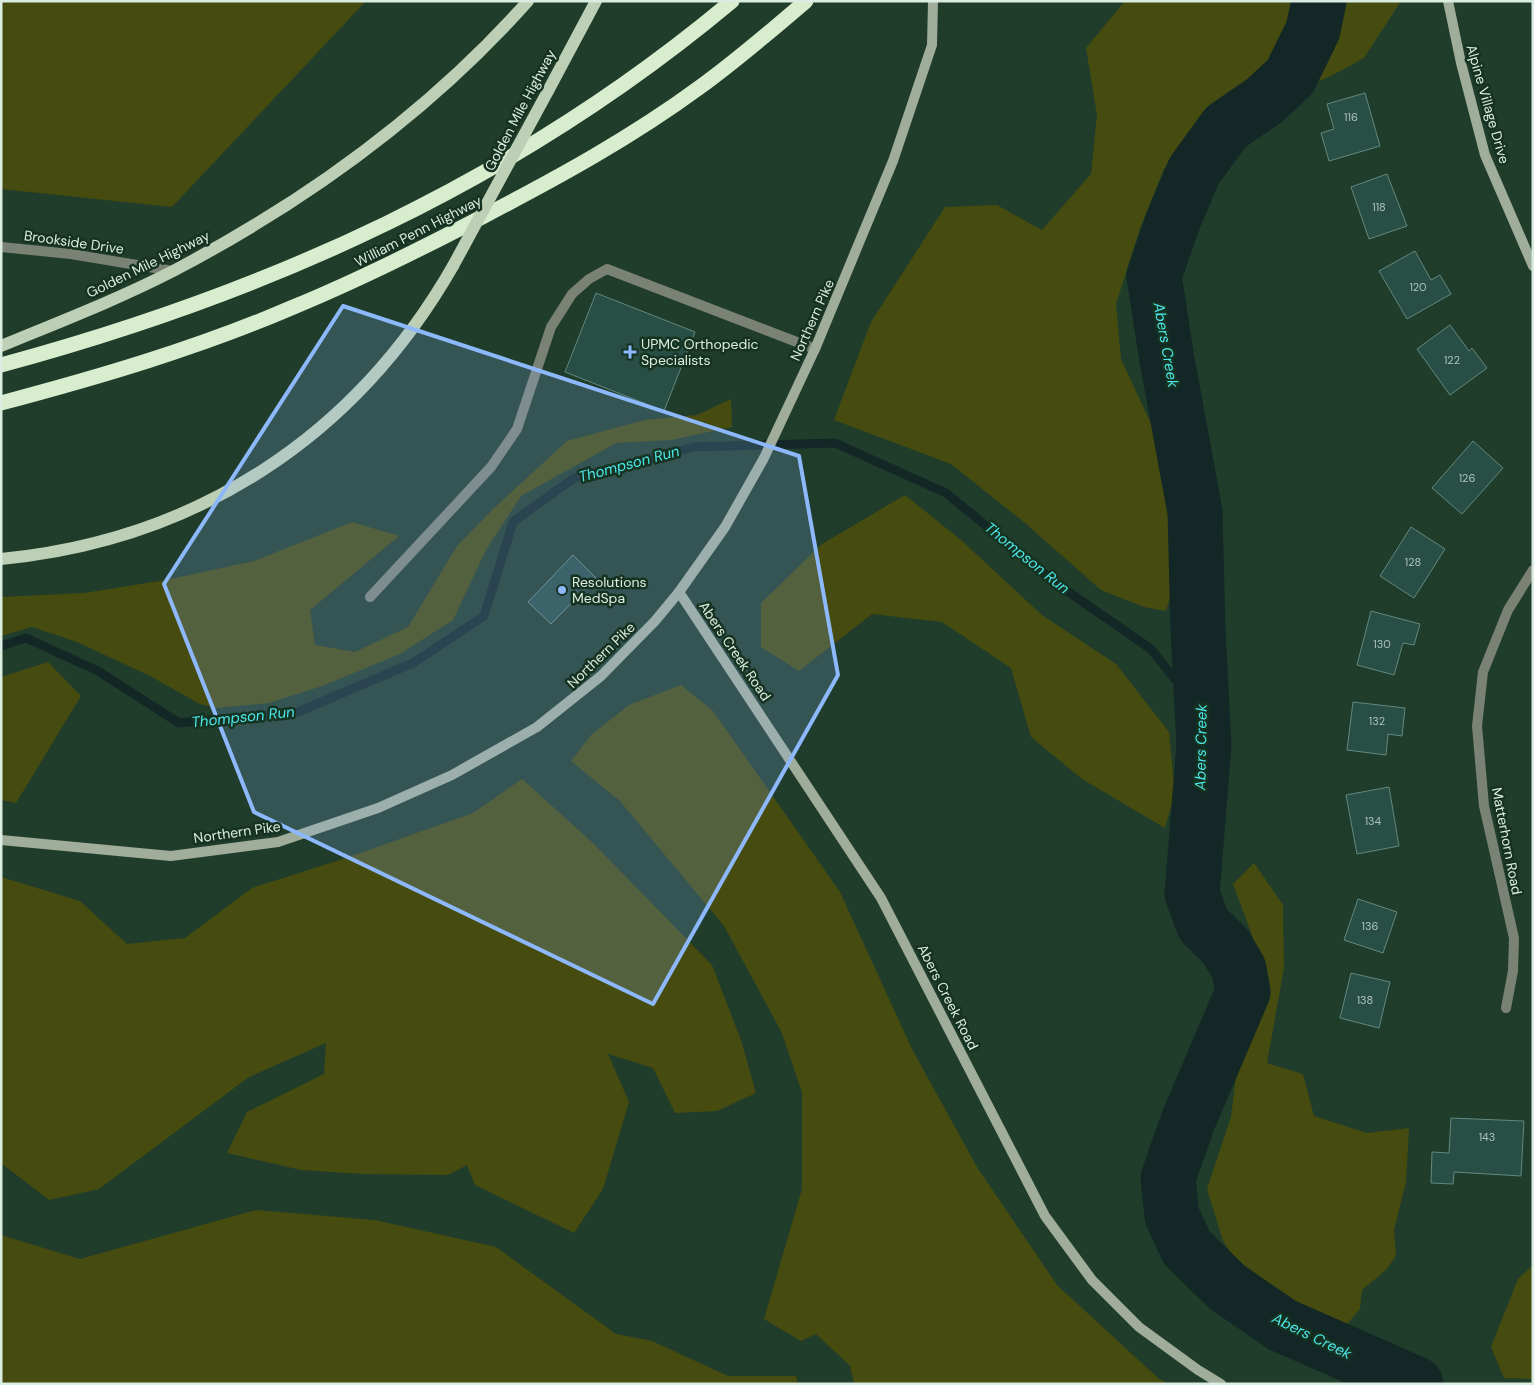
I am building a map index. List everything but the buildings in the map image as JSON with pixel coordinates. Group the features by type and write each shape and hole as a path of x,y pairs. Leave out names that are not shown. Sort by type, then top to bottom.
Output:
{"highway":[{"name":"William Penn Highway","path":"1,365 118,330 232,291 277,274 416,209 557,130 660,58 732,1"},
{"name":"William Penn Highway","path":"1,403 59,388 217,337 299,305 433,242 577,167 619,142 700,87 806,1"}],"main road":[{"name":"Golden Mile Highway","path":"1,346 112,300 173,271 284,207 378,140 455,76 528,1"},
{"name":"Golden Mile Highway","path":"1,558 61,551 142,530 212,500 281,460 339,412 392,356 415,327 453,266 596,1"},
{"name":"Northern Pike","path":"1,840 171,856 278,842 378,808 452,776 538,727 601,676 655,621 679,592 725,527 781,424 815,349 893,161 927,63 934,25 933,1"},
{"name":"Alpine Village Drive","path":"1448,1 1461,63 1485,155 1533,266"},
{"name":"Abers Creek Road","path":"679,592 881,898 1045,1216 1092,1280 1139,1327 1198,1370 1222,1384"}],"street":[{"name":"Brookside Drive","path":"1,247 71,254 173,271"},
{"path":"370,597 491,467 517,429 551,327 572,294 589,279 608,269 815,349"},
{"name":"Matterhorn Road","path":"1506,1008 1513,971 1514,938 1484,806 1477,726 1483,672 1508,610 1533,570"}],"highlighted area":[{"path":"343,306 799,456 838,675 653,1004 254,812 164,584"}],"green space":[{"path":"1,1 366,1 172,207 1,189"},
{"path":"1125,1 1297,1 1285,42 1260,82 1213,127 1164,169 1140,228 1116,304 1121,359 1166,456 1177,522 1182,557 1166,611 1144,607 1101,590 1025,523 951,464 834,420 871,322 945,207 997,205 1042,230 1091,174 1097,115 1086,48"},
{"path":"1336,1 1401,1 1364,58 1329,77 1302,88 1327,37"},
{"path":"731,399 732,427 671,440 616,443 521,496 486,550 453,620 400,654 322,686 269,703 215,708 200,704 150,676 77,642 32,627 1,636 1,597 84,593 166,580 254,561 352,522 399,536 310,610 315,645 355,652 408,627 457,546 494,508 567,441 645,420 697,415"},
{"path":"905,495 961,540 1042,615 1116,664 1169,732 1175,793 1165,828 1082,779 1031,737 1011,668 942,622 872,614 799,671 761,647 761,603 822,544"},
{"path":"48,662 81,696 16,803 1,800 1,677"},
{"path":"681,685 713,711 840,892 912,1049 977,1167 1057,1285 1158,1378 1168,1384 854,1384 850,1366 816,1334 801,1341 764,1319 802,1189 802,1092 781,1031 724,926 620,801 571,761 591,735 629,705"},
{"path":"522,779 593,843 712,965 741,1040 756,1093 717,1111 675,1113 653,1068 608,1054 629,1102 603,1189 574,1233 475,1185 467,1165 448,1175 363,1174 301,1170 227,1153 247,1112 324,1074 326,1043 249,1077 99,1189 49,1200 1,1163 1,877 80,901 127,944 185,938 252,888 346,858 473,813"},
{"path":"1254,863 1283,905 1284,968 1267,1063 1303,1074 1314,1116 1367,1133 1409,1128 1406,1182 1394,1230 1396,1256 1386,1270 1362,1290 1360,1309 1342,1330 1257,1291 1223,1241 1207,1189 1231,1117 1253,938 1233,884"},
{"path":"256,1210 375,1220 496,1247 616,1334 652,1341 728,1376 796,1376 798,1384 1,1384 1,1235 80,1259"},
{"path":"1533,1265 1533,1379 1504,1378 1491,1347 1518,1279"}],"waterway":[{"name":"Abers Creek","path":"1319,1 1313,30 1290,77 1264,101 1226,127 1194,171 1173,221 1154,276 1167,360 1195,512 1198,631 1204,745 1192,894 1203,924 1226,947 1239,969 1243,992 1188,1121 1168,1178 1172,1216 1187,1248 1227,1287 1282,1325 1416,1384"},
{"name":"Thompson Run","path":"1,646 26,638 98,671 179,723 298,712 413,663 484,616 513,522 574,478 694,447 835,443 946,493 1057,584 1151,649 1202,713"}],"place":[{"name":"UPMC Orthopedic Specialists","path":"630,352"},
{"name":"Resolutions MedSpa","path":"562,590"}]}
